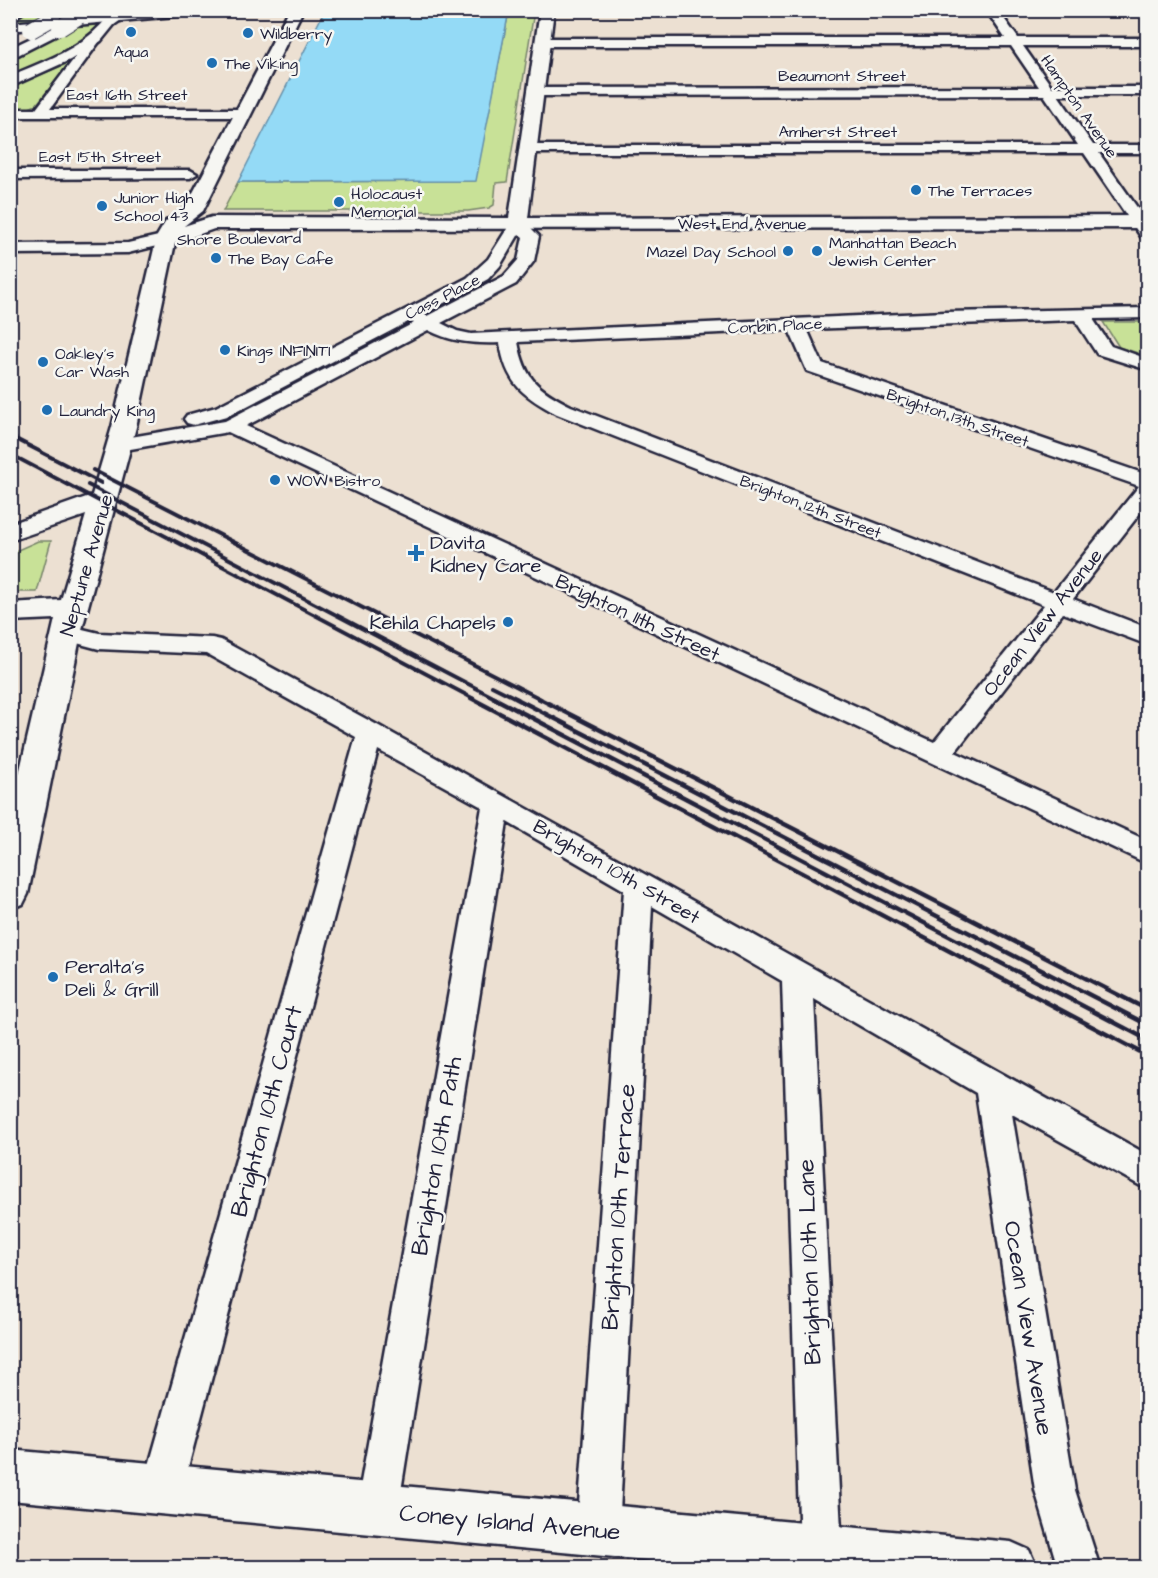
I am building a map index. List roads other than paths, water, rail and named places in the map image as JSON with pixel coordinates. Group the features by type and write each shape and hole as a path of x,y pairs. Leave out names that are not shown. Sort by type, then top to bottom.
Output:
{"main road":[{"path":"10,17 20,10"},
{"path":"170,232 193,211 296,10"},
{"path":"518,224 547,10"},
{"path":"10,42 58,19 83,13"},
{"path":"10,82 65,57 96,38 109,22 123,14"},
{"path":"10,54 58,19"},
{"path":"221,120 246,73"},
{"path":"170,232 169,210 208,144"},
{"name":"Shore Boulevard","path":"170,232 206,237 476,236 518,224"},
{"name":"West End Avenue","path":"518,224 1145,226"},
{"name":"Neptune Avenue","path":"10,894 69,621 122,436 144,342 161,254 170,232"},
{"path":"11,532 105,499"},
{"path":"10,612 69,621"},
{"name":"Coney Island Avenue","path":"10,1475 1011,1568"}],"street":[{"path":"10,27 123,14 197,10"},
{"name":"Hampton Avenue","path":"992,10 1088,149 1145,226"},
{"path":"41,112 96,38"},
{"path":"543,42 1148,42"},
{"name":"Beaumont Street","path":"537,92 1148,91"},
{"name":"East 16th Street","path":"10,112 221,120 243,113"},
{"name":"Amherst Street","path":"529,149 1148,149"},
{"name":"East 15th Street","path":"10,175 190,174"},
{"name":"Cass Place","path":"122,436 223,411 486,273 502,254 505,242 518,224 531,236 526,261 510,280 230,426"},
{"path":"10,249 128,249 170,232"},
{"name":"Corbin Place","path":"407,314 452,335 471,339 508,339 795,323 1148,313"},
{"path":"1080,314 1104,350 1148,364"},
{"name":"Brighton 13th Street","path":"795,323 814,367 1148,482"},
{"name":"Brighton 12th Street","path":"508,339 511,364 517,375 528,388 564,410 1148,637"},
{"path":"122,436 230,426"},
{"name":"Brighton 11th Street","path":"230,426 1148,853"},
{"name":"Ocean View Avenue","path":"938,756 1148,488"},
{"name":"Brighton 10th Street","path":"69,621 99,641 212,646 496,803 1148,1174"},
{"name":"Brighton 10th Court","path":"162,1490 370,732"},
{"name":"Brighton 10th Path","path":"377,1510 496,803"},
{"name":"Brighton 10th Terrace","path":"598,1531 639,884"},
{"name":"Brighton 10th Lane","path":"797,974 821,1550"},
{"name":"Ocean View Avenue","path":"991,1086 1055,1490 1079,1568"}],"water":[{"path":"325,10 509,11 476,181 238,182"}],"railway":[{"path":"10,436 101,483"},
{"path":"10,454 474,699"},
{"path":"93,470 541,699"},
{"path":"88,485 497,699"},
{"path":"492,686 518,699"},
{"path":"471,698 1148,1056"},
{"path":"494,698 1148,1040"},
{"path":"515,698 1148,1025"},
{"path":"538,698 1148,1010"}],"place":[{"name":"Aqua","path":"131,32"},
{"name":"Wildberry","path":"248,33"},
{"name":"The Viking","path":"212,63"},
{"name":"The Terraces","path":"916,190"},
{"name":"Holocaust Memorial","path":"339,202"},
{"name":"Junior High School 43","path":"102,206"},
{"name":"Mazel Day School","path":"788,251"},
{"name":"Manhattan Beach Jewish Center","path":"817,251"},
{"name":"The Bay Cafe","path":"216,258"},
{"name":"Kings INFINITI","path":"225,350"},
{"name":"Oakley's Car Wash","path":"43,362"},
{"name":"Laundry King","path":"47,410"},
{"name":"WOW Bistro","path":"275,480"},
{"name":"Davita Kidney Care","path":"416,553"},
{"name":"Kehila Chapels","path":"508,622"},
{"name":"Peralta's Deli & Grill","path":"53,977"}]}
